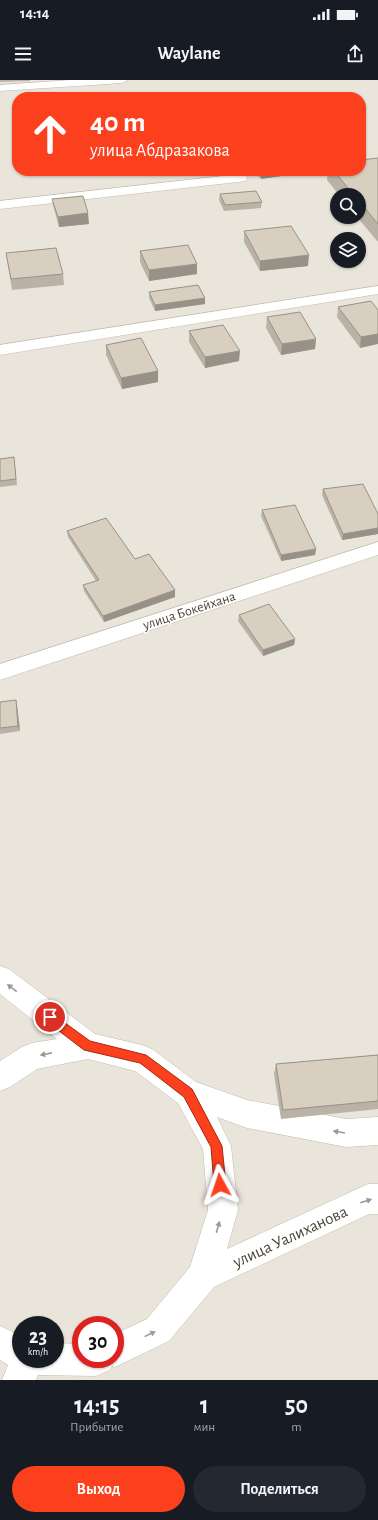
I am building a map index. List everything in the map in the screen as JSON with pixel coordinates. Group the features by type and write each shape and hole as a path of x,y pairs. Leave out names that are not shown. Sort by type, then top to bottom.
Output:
{"street":[{"path":"0,88 122,80"},
{"path":"0,205 241,178"},
{"path":"0,350 378,290"},
{"name":"улица Бокейхана","path":"0,672 378,548"},
{"path":"0,978 88,1046"},
{"path":"0,1077 32,1056 88,1046 142,1058 188,1093 247,1114 346,1133 378,1131"},
{"path":"124,1347 158,1330 203,1276 223,1210 216,1146 188,1093"},
{"name":"улица Уалиханова","path":"203,1276 368,1199 378,1199"},
{"path":"0,1342 12,1349"},
{"path":"18,1380 24,1368"}],"shaded area":[{"path":"0,80 378,80 378,1380 0,1380"}],"building":[{"path":"378,158 378,224 366,209 366,188 348,188 338,176 366,176 366,159"},
{"path":"256,191 262,202 225,205 220,194"},
{"path":"83,196 88,213 58,217 52,199"},
{"path":"291,226 309,255 260,261 244,231"},
{"path":"188,245 197,264 149,270 140,251"},
{"path":"56,248 63,274 11,279 6,253"},
{"path":"198,285 205,298 155,305 149,292"},
{"path":"371,301 378,310 378,334 361,337 338,307"},
{"path":"300,312 316,339 282,344 267,317"},
{"path":"223,325 240,351 205,357 189,331"},
{"path":"141,338 158,371 121,378 106,345"},
{"path":"14,457 16,479 0,481 0,459"},
{"path":"363,484 378,514 378,528 343,534 323,489"},
{"path":"295,505 316,549 281,555 262,510"},
{"path":"106,518 135,559 149,554 175,590 103,616 83,585 99,580 67,531"},
{"path":"269,604 295,639 263,650 239,615"},
{"path":"16,700 18,726 0,728 0,702"},
{"path":"378,1055 378,1101 283,1110 276,1064"}],"route":[{"path":"50,1017 88,1046 142,1058 188,1093 216,1146 220,1185"}]}
